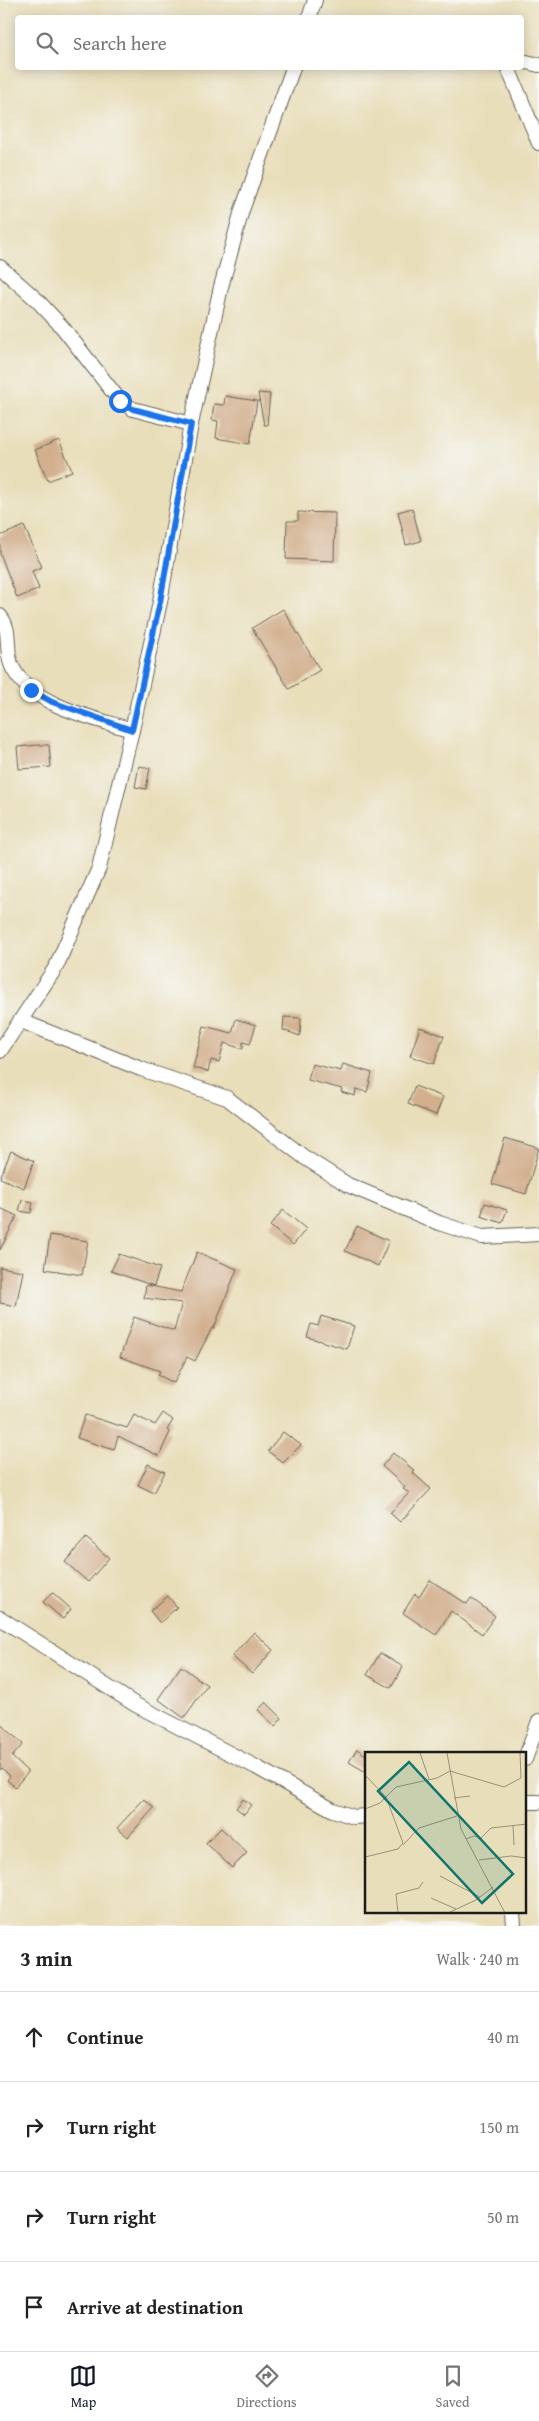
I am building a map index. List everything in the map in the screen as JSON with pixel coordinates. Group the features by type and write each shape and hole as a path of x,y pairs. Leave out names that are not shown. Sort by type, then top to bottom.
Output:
{"street":[{"path":"310,15 315,0"},
{"path":"524,61 539,65"},
{"path":"0,1051 56,967 99,868 160,602 191,424 221,287 242,210 292,70"},
{"path":"509,70 539,143"},
{"path":"0,267 37,300 63,328 120,401 133,409 191,424"},
{"path":"0,616 7,630 11,662 20,679 31,690 59,705 132,730"},
{"path":"20,1021 141,1069 227,1098 304,1157 348,1185 439,1222 482,1237 539,1234"},
{"path":"0,1618 136,1705 256,1767 333,1810 354,1817 365,1816"},
{"path":"526,1756 539,1721"},
{"path":"526,1802 539,1802"}],"building":[{"path":"258,393 270,394 267,425 264,425"},
{"path":"225,396 257,401 250,444 216,438 218,421 212,420 214,404 224,405"},
{"path":"59,440 72,471 48,481 35,450"},
{"path":"412,508 421,541 406,545 398,512"},
{"path":"298,512 335,513 334,561 286,559 287,521 298,521"},
{"path":"24,526 42,567 32,571 39,589 17,598 0,553 0,536"},
{"path":"283,609 320,670 289,689 252,628"},
{"path":"49,745 51,767 19,769 17,747"},
{"path":"139,766 150,768 146,789 135,787"},
{"path":"284,1017 301,1018 300,1036 283,1030"},
{"path":"236,1019 256,1025 250,1044 243,1042 243,1049 224,1043 219,1062 211,1060 208,1072 193,1068 204,1026 232,1033"},
{"path":"420,1027 444,1036 434,1064 410,1056"},
{"path":"312,1064 341,1071 343,1064 372,1073 367,1092 356,1089 355,1096 341,1092 342,1089 308,1080"},
{"path":"415,1086 443,1097 436,1115 408,1104"},
{"path":"505,1138 539,1148 526,1194 492,1184"},
{"path":"11,1151 34,1161 24,1188 0,1178"},
{"path":"22,1200 33,1202 31,1213 19,1211"},
{"path":"485,1203 507,1210 502,1223 481,1216"},
{"path":"0,1208 17,1216 0,1250"},
{"path":"283,1210 306,1229 293,1245 270,1226"},
{"path":"357,1226 389,1241 378,1266 345,1251"},
{"path":"50,1235 88,1241 82,1275 45,1269"},
{"path":"197,1252 237,1269 214,1328 212,1328 195,1361 187,1357 174,1383 158,1375 160,1371 120,1357 134,1317 174,1331 182,1303 144,1298 146,1285 181,1292"},
{"path":"119,1254 160,1268 154,1286 111,1271"},
{"path":"0,1267 23,1271 16,1306 0,1303"},
{"path":"321,1316 354,1326 347,1349 307,1337 311,1324 318,1326"},
{"path":"163,1413 173,1420 167,1430 170,1432 159,1456 118,1436 114,1450 77,1438 85,1415 127,1428 134,1415 155,1425"},
{"path":"283,1432 301,1445 283,1463 268,1451"},
{"path":"393,1453 415,1471 413,1473 431,1489 400,1522 390,1513 409,1493 382,1466"},
{"path":"148,1464 165,1472 154,1493 138,1485"},
{"path":"86,1538 109,1558 88,1582 65,1562"},
{"path":"430,1580 467,1604 471,1598 495,1616 482,1634 451,1611 436,1635 403,1613 415,1594 419,1597"},
{"path":"52,1592 71,1609 63,1619 43,1602"},
{"path":"168,1596 177,1607 160,1623 150,1611"},
{"path":"254,1632 273,1650 252,1674 232,1656"},
{"path":"380,1653 403,1667 391,1688 367,1675"},
{"path":"181,1666 207,1685 184,1718 158,1699"},
{"path":"266,1702 282,1718 275,1726 258,1710"},
{"path":"0,1723 23,1744 12,1757 28,1772 15,1787 7,1780 10,1776 2,1768 0,1770"},
{"path":"357,1749 365,1754 365,1771 349,1762"},
{"path":"144,1799 154,1808 128,1837 117,1828"},
{"path":"243,1799 251,1805 244,1814 236,1808"},
{"path":"221,1828 247,1853 232,1868 206,1843"}],"route":[{"path":"31,690 52,702 132,730 160,602 191,424 133,409 120,401"}]}
